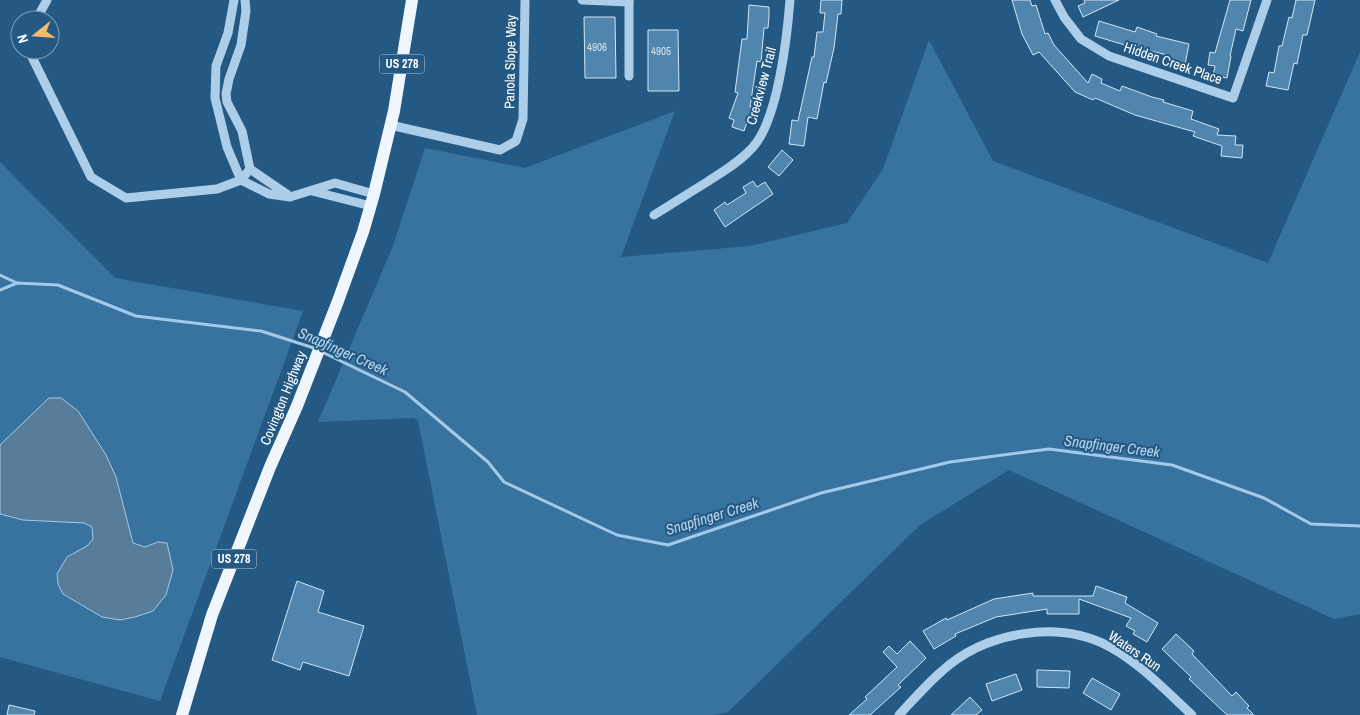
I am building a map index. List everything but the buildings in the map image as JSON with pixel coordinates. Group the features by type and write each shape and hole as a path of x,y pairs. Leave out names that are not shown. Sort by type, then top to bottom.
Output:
{"main road":[{"name":"Covington Highway","path":"182,715 212,615 338,301 371,206 402,65 412,0"}],"street":[{"path":"234,0 228,33 216,66 214,98 227,147 242,180 269,194 290,197 335,183 374,194"},
{"path":"245,0 246,10 241,45 229,79 226,94 227,102 242,131 250,169 290,197"},
{"name":"Panola Slope Way","path":"390,125 500,150 516,141 524,119 525,0"},
{"path":"582,0 628,1 629,76"},
{"name":"Creekview Trail","path":"654,214 729,168 752,148 764,132 774,99 787,38 790,0"},
{"name":"Hidden Creek Place","path":"1055,0 1064,17 1081,39 1109,56 1233,98 1267,0"},
{"path":"33,60 91,177 126,198 217,189 242,180 250,169"},
{"path":"311,191 371,206"},
{"name":"Waters Run","path":"899,715 942,670 969,652 1002,639 1038,632 1078,635 1109,647 1145,672 1192,715"}],"shaded area":[{"path":"929,40 993,161 1268,263 1360,52 1360,614 1334,619 1009,470 920,525 728,712 714,715 477,715 418,421 414,418 318,422 393,246 425,148 525,168 675,111 621,257 750,246 847,223 883,169"},
{"path":"0,162 115,278 303,311 160,701 0,657"},
{"path":"49,398 61,398 78,411 106,455 116,477 133,543 145,547 158,542 167,543 173,570 166,595 153,611 120,620 102,617 63,594 58,584 57,574 67,557 87,546 93,539 92,527 84,523 23,520 0,514 0,445"}],"waterway":[{"path":"0,275 17,283"},
{"name":"Snapfinger Creek","path":"0,290 17,283 58,285 136,316 261,331 317,349"},
{"name":"Snapfinger Creek","path":"322,352 405,392 488,462 504,482 617,535 668,545 821,493 950,462 1049,449 1172,465 1264,498 1311,524 1360,526"}]}
